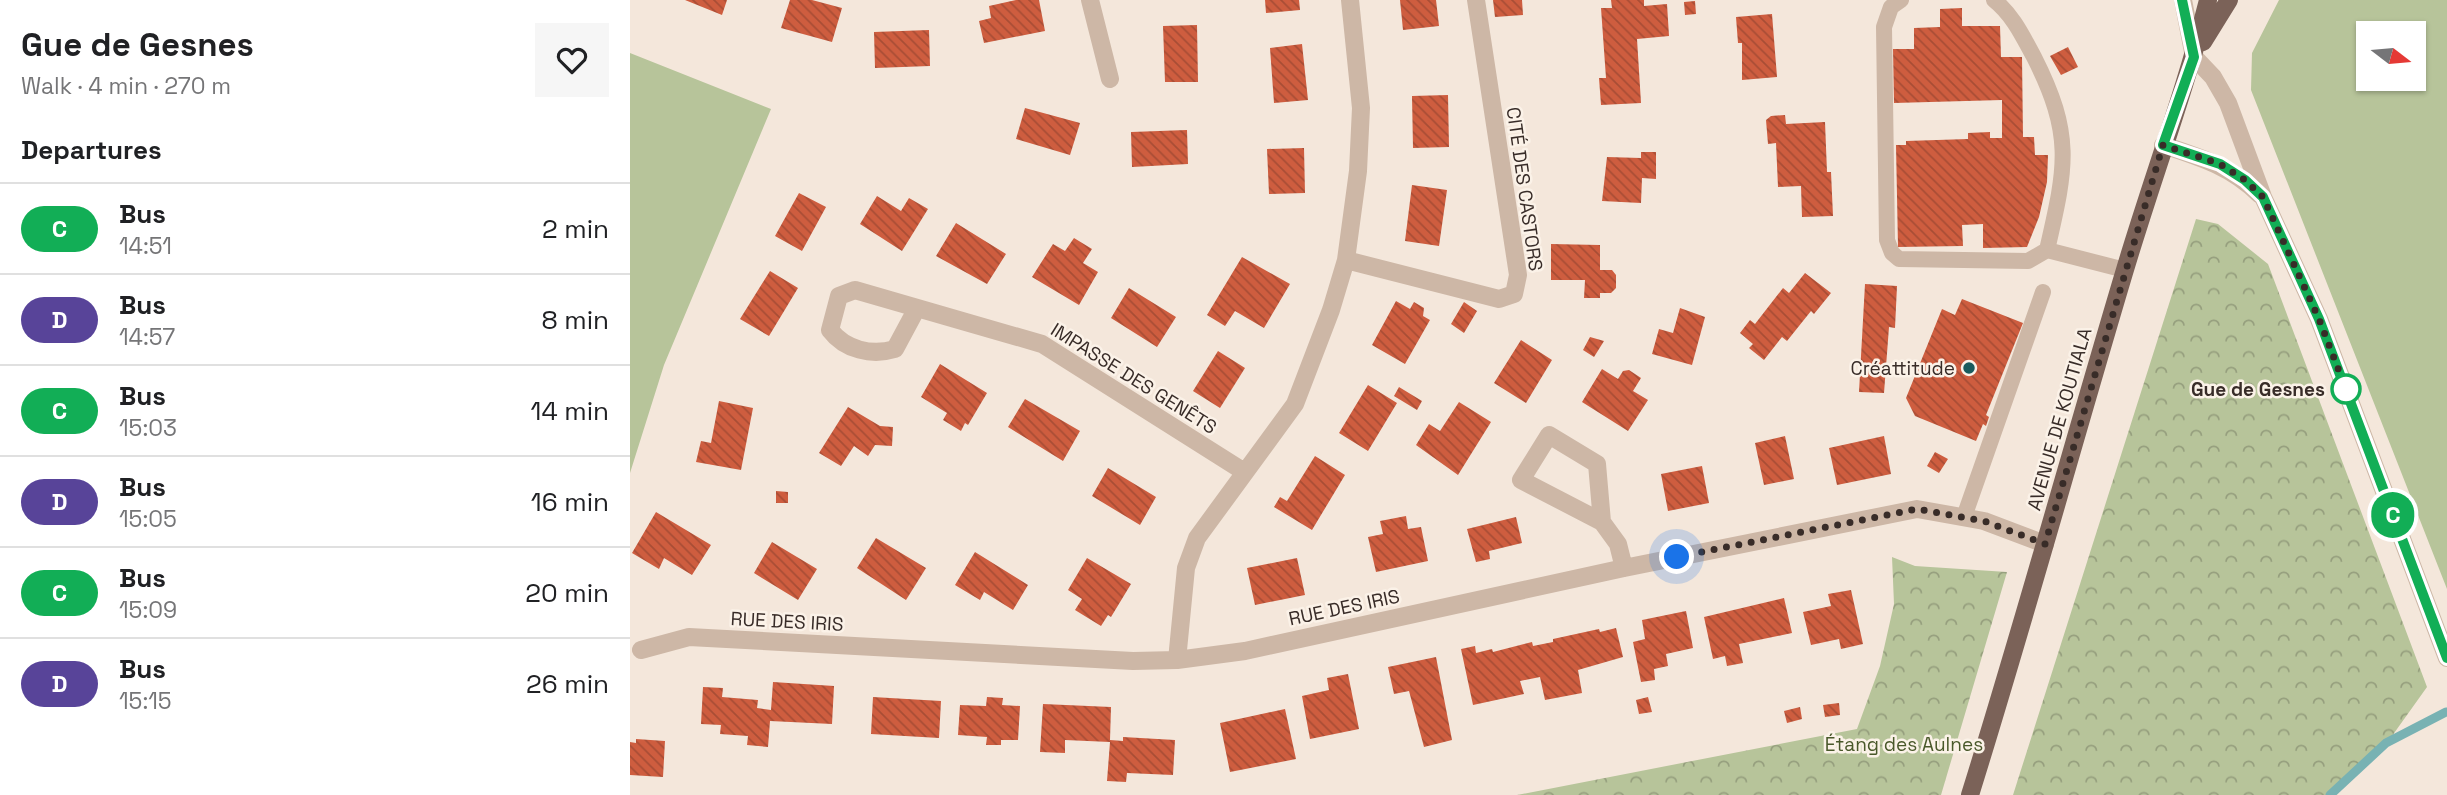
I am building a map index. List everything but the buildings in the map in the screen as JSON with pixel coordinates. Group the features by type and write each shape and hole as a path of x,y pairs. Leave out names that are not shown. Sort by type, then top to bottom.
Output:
{"main road":[{"name":"AVENUE DE KOUTIALA","path":"1969,795 2163,145 2194,57 2208,0"},
{"name":"AVENUE DE KOUTIALA","path":"2194,57 2229,0"}],"street":[{"path":"1090,0 1110,79"},
{"path":"1177,660 1185,568 1197,538 1243,471 1295,404 1331,310 1346,260 1358,171 1361,108 1350,0"},
{"name":"CITÉ DES CASTORS","path":"1346,260 1499,299 1514,294 1518,275 1476,0"},
{"path":"2183,0 2194,57 2213,77 2228,103 2263,197 2319,319 2447,658"},
{"path":"2163,145 2220,164 2245,180 2263,197"},
{"name":"IMPASSE DES GENÊTS","path":"918,308 895,349 878,354 839,342 830,330 839,296 855,290 918,308 1042,344 1243,471"},
{"path":"1602,522 1597,464 1549,435 1521,480 1602,522 1618,544 1624,568"},
{"name":"RUE DES IRIS","path":"635,650 689,637 1133,661 1177,660 1245,651 1624,568 1917,509 1984,521 2045,544"}],"lane":[{"path":"1900,0 1891,7 1884,27 1887,240 1892,253 1899,259 2028,261 2047,250 2125,270"},
{"path":"1994,0 2020,31 2047,84 2063,134 2063,179 2047,250"},
{"path":"1964,517 2043,292"}],"green space":[{"path":"2279,0 2447,0 2447,589 2251,90 2252,53"},
{"path":"630,53 771,109 664,365 630,473"},
{"path":"2196,219 2218,224 2268,264 2427,687 2387,743 2330,795 2013,795"},
{"name":"Étang des Aulnes","path":"1892,557 1915,566 2007,572 1941,795 1517,795 1857,729 1880,666 1894,604"}],"waterway":[{"path":"2330,795 2386,743 2446,712"}],"bus line":[{"name":"C","path":"2182,0 2194,57 2163,145 2220,164 2245,180 2263,197 2319,319 2447,658"}],"place":[{"name":"Créattitude","path":"1969,368"},
{"name":"Gue de Gesnes","path":"2346,389"}],"route":[{"path":"1677,557 1917,509 1984,521 2045,544 2163,145 2220,164 2245,180 2263,197 2319,319 2349,397 2346,389"}]}
